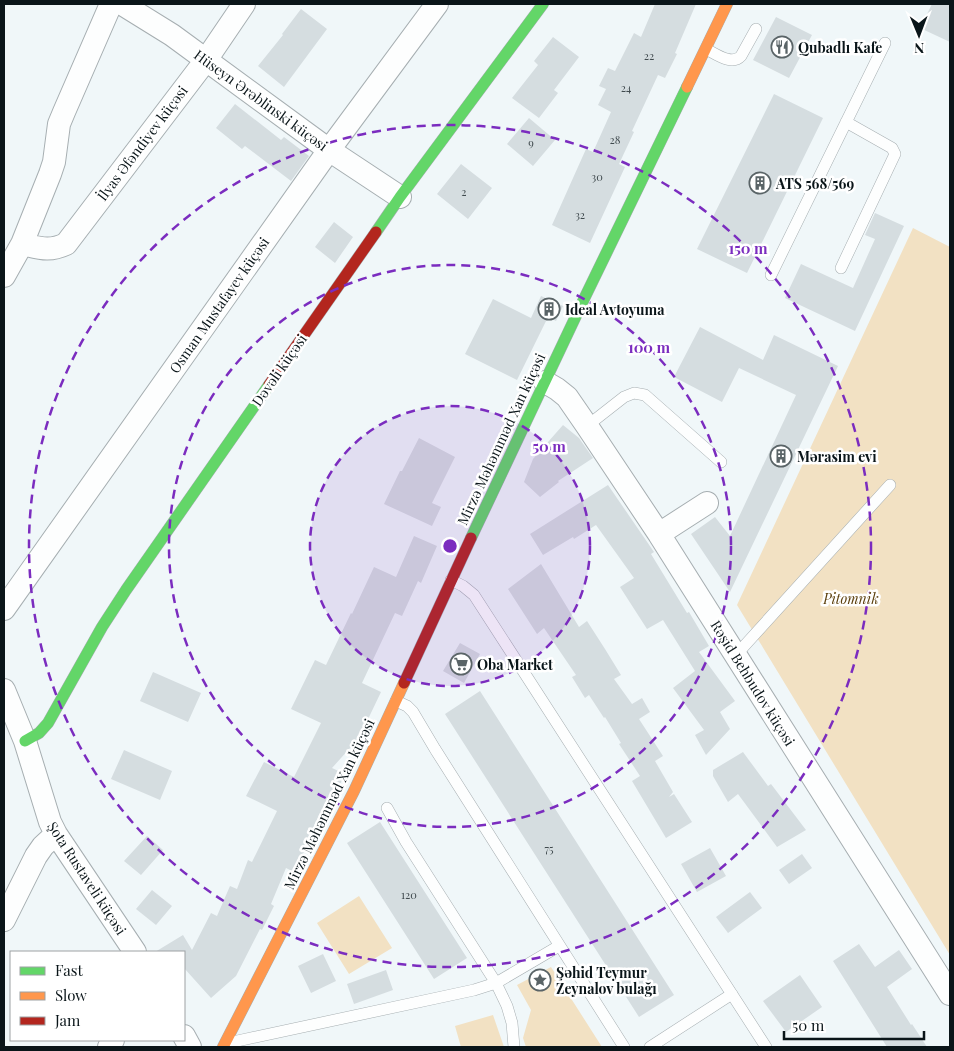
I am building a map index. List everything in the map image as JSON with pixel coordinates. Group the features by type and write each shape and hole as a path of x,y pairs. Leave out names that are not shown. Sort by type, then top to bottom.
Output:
{"street":[{"path":"4,276 22,244 54,162 60,124 64,112 111,4"},
{"name":"Hüseyn Ərəblinski küçəsi","path":"122,4 172,35 329,150 400,197"},
{"name":"İlyas Əfəndiyev küçəsi","path":"22,244 48,250 66,244 206,60 244,4"},
{"name":"Osman Mustafayev küçəsi","path":"4,609 329,150 437,4"},
{"name":"Dəvəli küçəsi","path":"25,741 39,733 48,723 102,627 126,590 400,197 544,4"},
{"name":"Mirzə Məhəmməd Xan küçəsi","path":"223,1046 354,791 584,298 727,4"},
{"name":"Rəşid Behbudov küçəsi","path":"545,382 557,389 566,398 587,426 659,534 950,994"},
{"path":"659,534 707,503"},
{"name":"Şota Rustaveli küçəsi","path":"4,690 25,741 50,822 56,834 134,951"},
{"path":"4,920 36,856 43,846 56,834"}],"lane":[{"path":"706,49 730,61 738,60 756,29"},
{"path":"771,275 885,43"},
{"path":"841,268 895,154 892,148 846,122"},
{"path":"587,426 624,397 634,393 645,395 720,462"},
{"path":"736,655 890,485"},
{"path":"451,580 463,586 474,595 766,1047"},
{"path":"396,701 407,706 413,712 624,1047"},
{"path":"387,808 406,842 496,983 512,1023 514,1047"},
{"path":"223,1046 474,990 496,983 559,946"},
{"path":"650,1047 732,994"}],"green space":[{"name":"Pitomnik","path":"913,228 950,247 950,955 737,605"},
{"path":"359,896 392,948 349,974 317,923"},
{"path":"551,967 602,1047 526,1047 523,1038 531,1010 517,985"},
{"path":"493,1015 504,1047 461,1047 455,1026"}],"building":[{"path":"655,4 696,4 675,53 677,54 665,78 658,75 632,131 634,132 619,164 625,167 590,243 552,225 586,149 593,152 611,112 598,105 606,89 599,86 608,68 615,71 634,33 641,37"},
{"path":"932,4 950,4 950,42 920,28"},
{"path":"301,9 327,29 284,87 258,66"},
{"name":"Qubadlı Kafe","path":"776,17 812,35 789,78 753,60"},
{"path":"553,37 579,57 554,90 558,93 539,118 512,98 538,65 534,61"},
{"name":"ATS 568/569","path":"774,94 823,118 747,273 697,249"},
{"path":"235,104 281,140 284,137 309,156 291,181 245,146 242,149 216,128"},
{"path":"529,118 555,140 533,166 507,144"},
{"path":"461,164 492,188 468,219 437,194"},
{"path":"875,213 904,226 855,331 785,298 801,264 853,288 875,239 865,235"},
{"path":"334,222 353,237 335,263 315,247"},
{"path":"541,296 563,306 556,321 548,317 517,380 465,354 493,299 531,318"},
{"name":"Mərasim evi","path":"700,327 763,360 774,335 838,366 730,592 691,534 715,517 730,536 796,395 739,368 722,402 674,377"},
{"path":"563,425 579,438 593,458 558,481 540,497 524,482 533,459"},
{"path":"419,438 455,457 432,503 441,507 432,526 384,504"},
{"path":"608,485 654,552 651,554 709,646 699,652 735,701 720,712 730,729 706,755 695,735 704,730 673,688 695,671 663,620 647,629 620,587 634,578 596,525 543,555 530,534"},
{"path":"414,536 437,546 421,583 418,581 402,616 395,613 362,683 381,692 359,738 332,768 345,774 338,788 335,787 316,830 294,872 286,868 271,904 274,906 236,976 211,998 185,969 185,951 157,951 183,935 192,950 211,913 217,916 230,886 237,889 248,860 252,862 277,811 246,796 264,762 294,777 321,723 291,709 315,660 326,665 374,567 396,577"},
{"path":"541,564 579,627 587,621 621,675 614,679 632,704 642,698 650,712 639,719 663,756 655,761 673,792 669,797 674,794 692,822 666,838 632,781 640,776 619,744 621,743 605,717 589,695 585,698 572,677 576,675 544,628 537,634 508,589"},
{"name":"Oba Market","path":"460,643 480,654 464,683 443,671"},
{"path":"153,672 201,693 188,722 140,701"},
{"path":"480,691 674,995 639,1017 445,714"},
{"path":"124,750 172,771 160,800 111,779"},
{"path":"743,752 768,786 771,784 806,830 777,847 738,794 728,802 713,776 713,770"},
{"path":"380,822 467,958 434,979 347,843"},
{"path":"147,836 163,850 141,875 124,861"},
{"path":"710,848 726,876 697,892 681,864"},
{"path":"802,854 812,868 789,884 779,870"},
{"path":"152,890 172,906 156,925 136,909"},
{"path":"750,892 762,908 728,933 716,917"},
{"path":"859,944 875,967 899,950 912,969 887,987 927,1047 887,1047 833,961"},
{"path":"323,954 336,981 311,993 298,966"},
{"path":"386,970 393,990 354,1004 347,984"},
{"path":"800,975 822,1007 786,1032 763,1001"}],"traffic: fast":[{"path":"376,232 543,4"},
{"path":"471,538 687,87"},
{"path":"25,741 39,733 48,723 102,627 126,590 269,385"}],"traffic: slow":[{"path":"687,87 727,4"},
{"path":"223,1047 354,791 404,683"}],"traffic: jam":[{"path":"269,385 376,232"},
{"path":"404,683 471,538"}],"place":[{"name":"Qubadlı Kafe","path":"782,47"},
{"name":"ATS 568/569","path":"760,183"},
{"name":"Ideal Avtoyuma","path":"549,309"},
{"name":"Mərasim evi","path":"781,456"},
{"name":"Oba Market","path":"461,664"},
{"name":"Şəhid Teymur Zeynalov bulağı","path":"540,980"}]}
